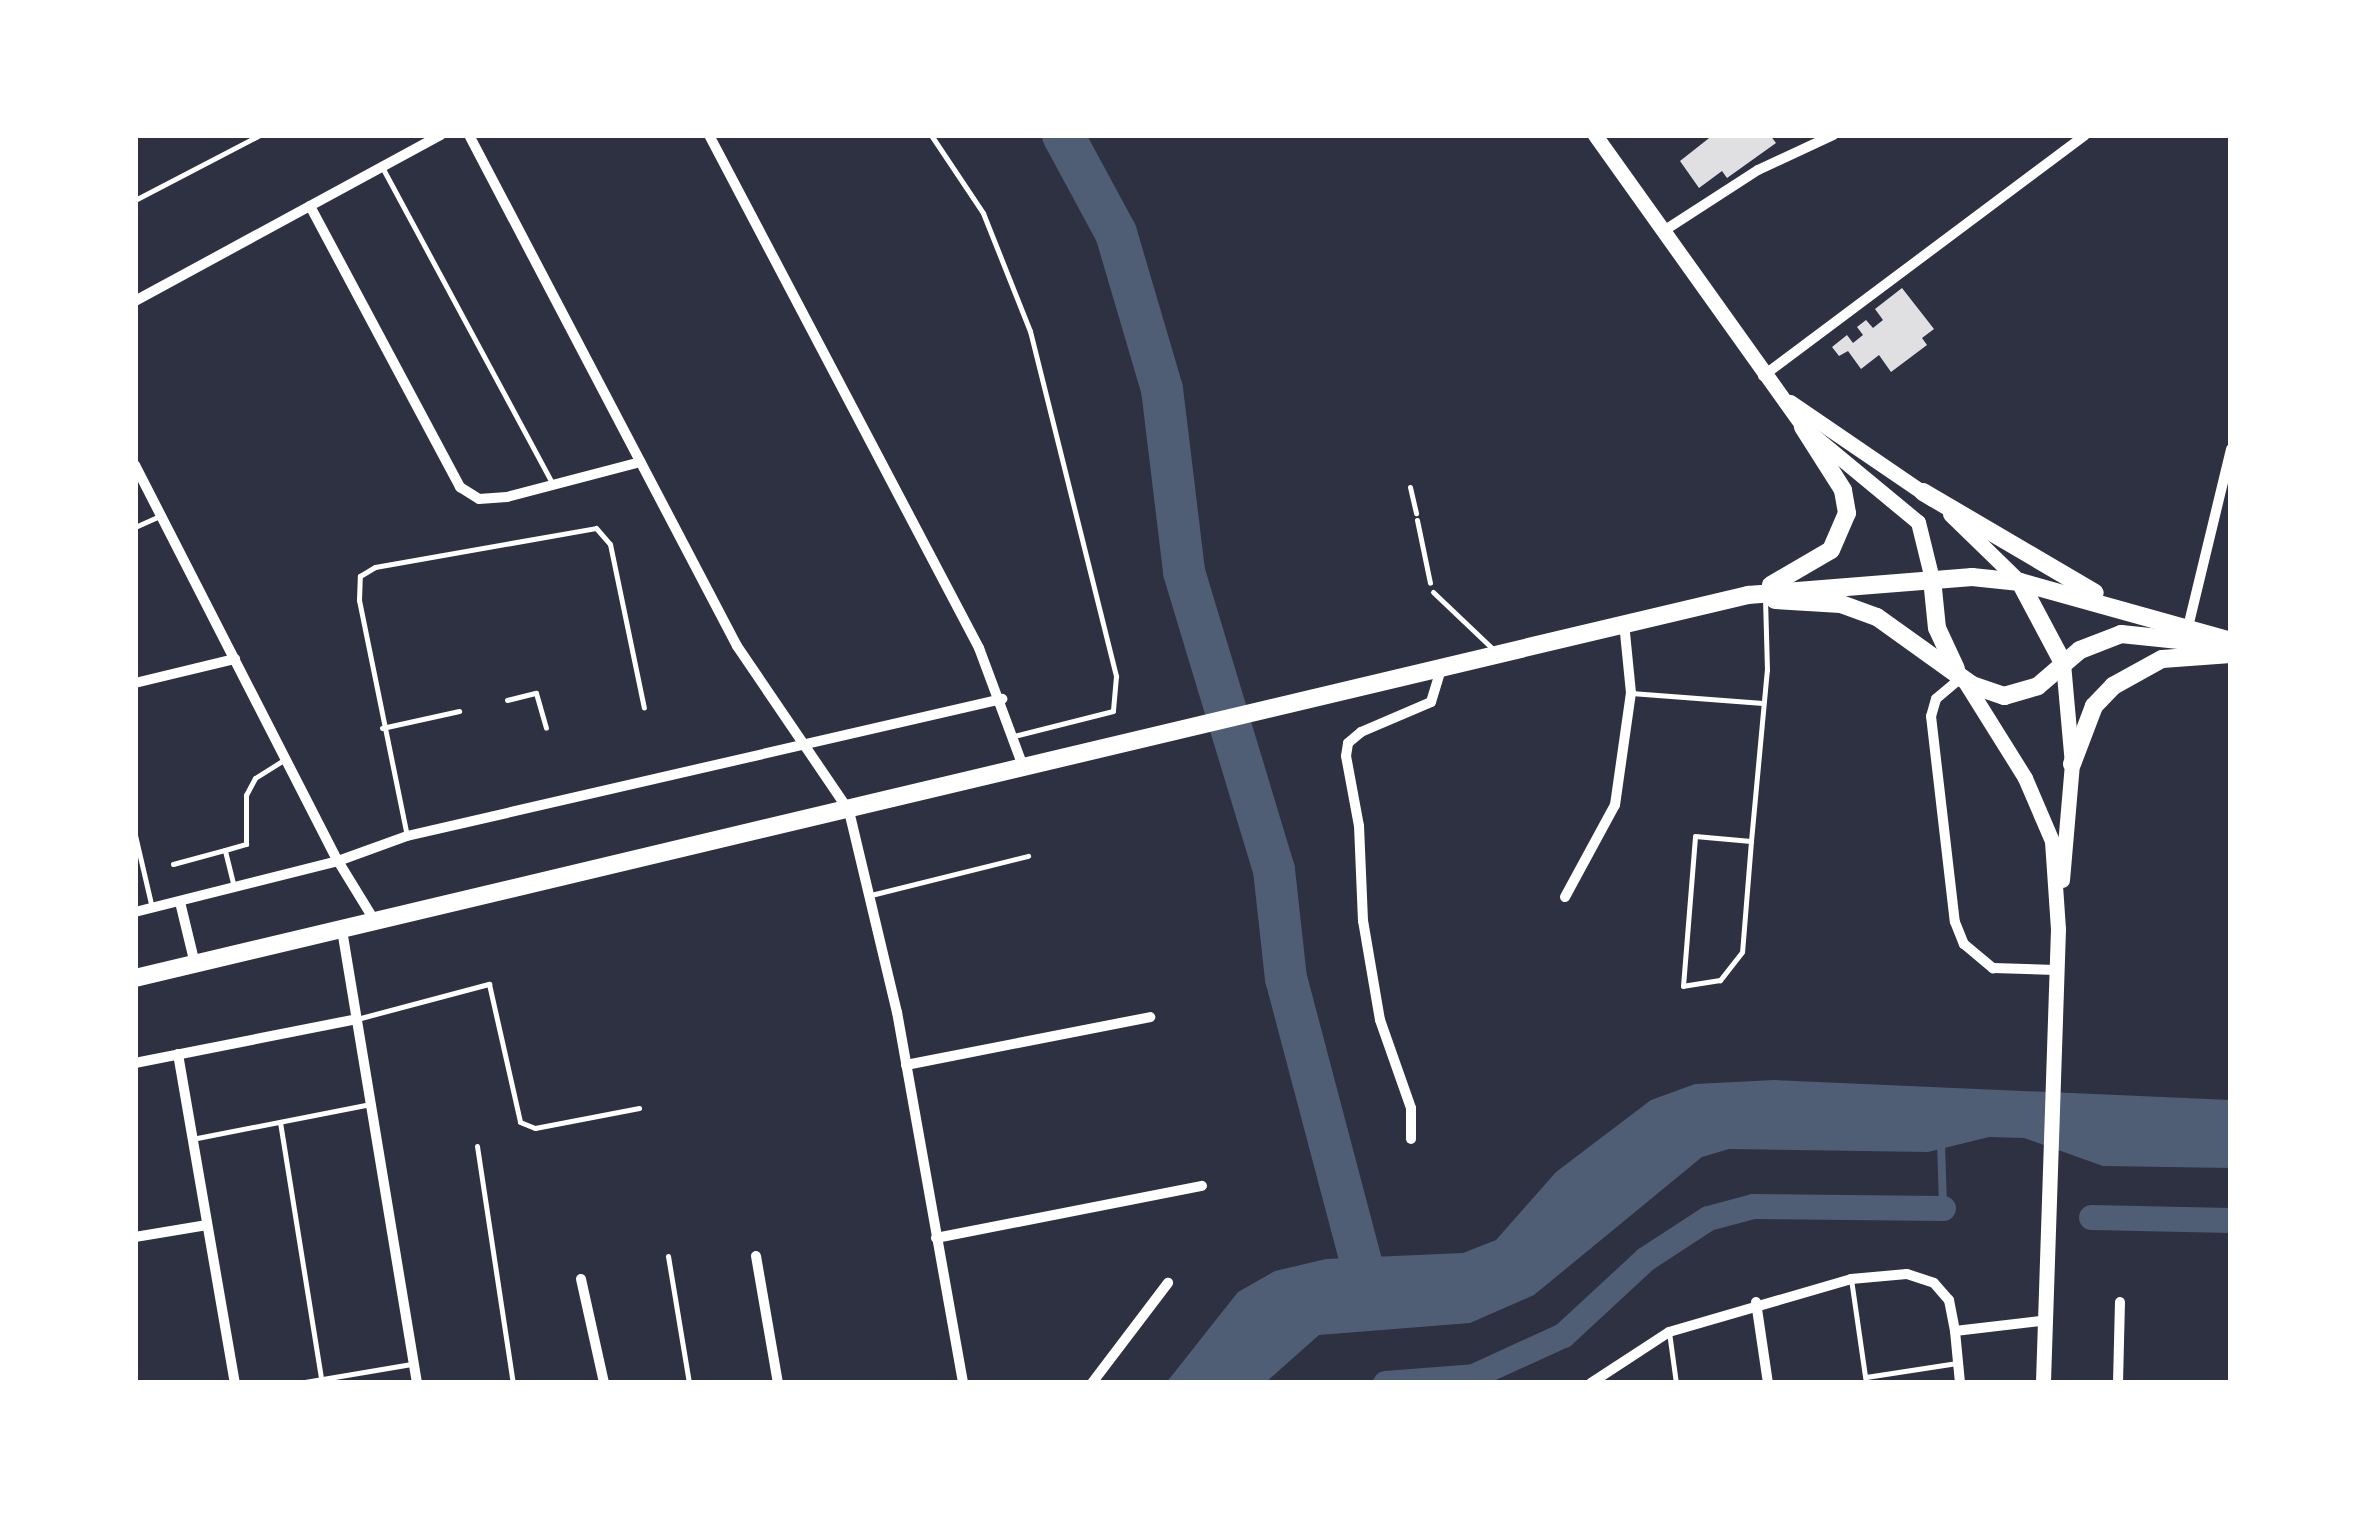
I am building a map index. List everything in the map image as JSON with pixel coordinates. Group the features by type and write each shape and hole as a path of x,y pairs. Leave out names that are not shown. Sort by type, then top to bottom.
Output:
{"main road":[{"path":"1595,135 1774,392 1803,426 1842,490 1842,534 1813,565 1756,597"},
{"path":"1774,392 1923,492 2064,578 2133,611"},
{"path":"1803,426 1918,522 1932,578 1937,628 1962,678 2042,810 2052,840 2058,929"},
{"path":"1923,492 2020,582 2064,662 2072,764 2058,929 2045,1172 2042,1383"},
{"path":"135,978 1253,716 1690,607 1932,578 2020,582 2188,626 2231,647"},
{"path":"1756,597 1840,604 1878,617 1989,693 2014,695 2038,686 2064,662 2122,634 2231,647"},
{"path":"2072,764 2094,706 2113,686 2162,659 2231,647"}],"street":[{"path":"135,301 441,135"},
{"path":"710,135 1002,699 1024,770"},
{"path":"1662,232 1758,170 1833,135"},
{"path":"1763,376 2085,135"},
{"path":"470,138 737,646 849,811 906,1065 964,1383"},
{"path":"310,206 460,487 479,498 553,485 640,462"},
{"path":"2188,626 2231,449"},
{"path":"135,464 338,861 376,922"},
{"path":"1565,897 1615,805 1630,692 1624,622"},
{"path":"135,683 235,659"},
{"path":"1412,1139 1410,1108 1380,1020 1363,921 1358,826 1346,756 1348,743 1361,732 1431,702 1442,667"},
{"path":"1962,678 1936,699 1931,716 1956,922 1976,960 1993,968 2056,970"},
{"path":"135,912 338,861 407,836 804,749 1002,699"},
{"path":"180,902 195,964"},
{"path":"342,930 417,1383"},
{"path":"906,1065 1150,1017"},
{"path":"135,1062 357,1019"},
{"path":"178,1054 235,1383"},
{"path":"936,1238 1202,1186"},
{"path":"135,1237 207,1225"},
{"path":"756,1256 778,1383"},
{"path":"1591,1383 1669,1332 1756,1302 1851,1279 1907,1274 1934,1283 1949,1300 1960,1383"},
{"path":"582,1279 604,1383"},
{"path":"1092,1383 1168,1284"},
{"path":"1756,1302 1768,1383"},
{"path":"2118,1383 2120,1302"},
{"path":"1955,1330 2040,1321"}],"lane":[{"path":"135,200 260,135"},
{"path":"470,138 485,135"},
{"path":"931,135 983,213 1030,331 1102,606 1117,692 1117,703 1103,716 1014,736"},
{"path":"382,167 553,485"},
{"path":"1410,487 1430,582"},
{"path":"135,527 161,515"},
{"path":"407,836 382,728 360,576 375,566 570,528 596,528 610,544 644,708"},
{"path":"1432,592 1497,654"},
{"path":"1752,841 1695,836 1683,986 1720,980 1742,952 1752,841 1763,703 1756,597"},
{"path":"1630,692 1763,703"},
{"path":"507,700 536,693 546,728"},
{"path":"382,728 458,710"},
{"path":"173,864 246,844 246,796 255,778 287,758"},
{"path":"135,836 152,908"},
{"path":"225,850 234,889"},
{"path":"869,895 1028,856"},
{"path":"357,1019 489,984 520,1122 535,1128 639,1108"},
{"path":"192,1139 371,1104"},
{"path":"280,1122 321,1381"},
{"path":"477,1146 513,1383"},
{"path":"668,1256 689,1383"},
{"path":"1851,1279 1866,1380 1958,1363"},
{"path":"1669,1332 1676,1383"},
{"path":"300,1383 414,1364"}],"water":[{"path":"1774,1080 2231,1100 2231,1168 2103,1166 2024,1138 1989,1137 1928,1152 1729,1149 1702,1157 1534,1295 1470,1323 1319,1335 1265,1383 1166,1383 1238,1292 1275,1271 1326,1259 1463,1253 1496,1240 1556,1172 1651,1100 1695,1084"}],"building":[{"path":"1713,135 1770,135 1776,143 1727,178 1722,171 1699,188 1680,161"},
{"path":"1902,288 1934,329 1922,338 1927,345 1891,372 1879,355 1861,369 1848,351 1839,356 1832,347 1847,335 1853,343 1863,335 1857,327 1866,320 1873,328 1883,320 1875,309"}],"waterway":[{"path":"1063,135 1116,233 1162,389 1184,572 1274,870 1286,978 1370,1297"},
{"path":"1941,1143 1943,1208"},
{"path":"1385,1383 1473,1376 1563,1335 1645,1259 1708,1218 1753,1206 1943,1208"},
{"path":"2091,1217 2231,1220"}]}
